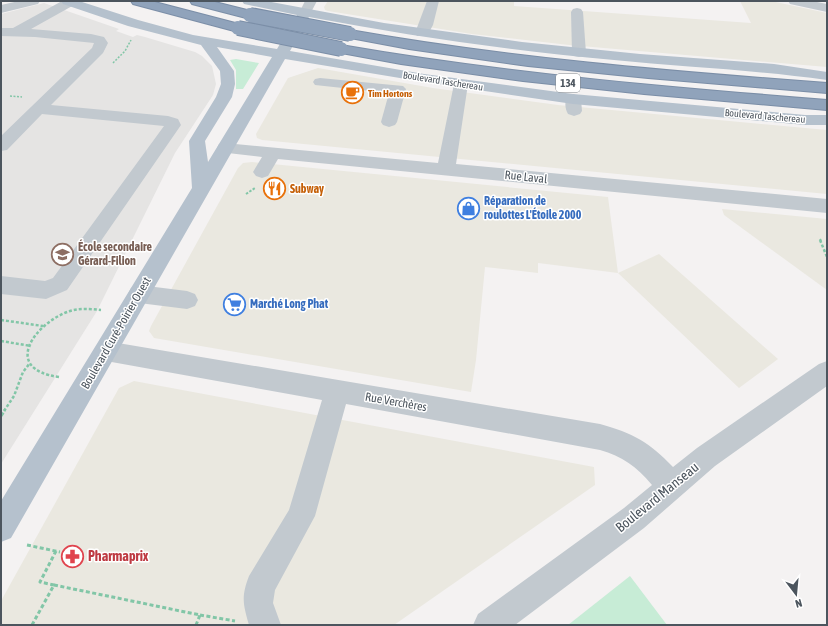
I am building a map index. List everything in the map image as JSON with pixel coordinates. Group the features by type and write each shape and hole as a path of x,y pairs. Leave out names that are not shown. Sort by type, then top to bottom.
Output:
{"highway":[{"name":"Boulevard Taschereau","path":"137,1 238,28 341,49 457,68 552,81 827,105"},
{"name":"134","path":"196,1 250,14 349,28 433,48 570,66 827,88"}],"main road":[{"path":"248,1 268,5 308,7 349,28"},
{"name":"Boulevard Taschereau","path":"68,2 143,26 211,42 461,84 574,105 687,110 827,120"},
{"path":"202,188 197,141 224,97 228,84 227,71 211,42 245,36 258,29 268,15 268,5"},
{"name":"Boulevard Curé-Poirier Ouest","path":"1,528 308,7"},
{"path":"325,62 321,49 322,38 329,29 349,28 422,33 479,42 579,53 797,71 827,76"}],"street":[{"path":"1,9 34,1"},
{"path":"422,33 433,1"},
{"path":"794,1 827,8"},
{"path":"1,43 16,32 68,2"},
{"path":"577,12 579,53"},
{"path":"1,32 35,32 91,38 97,39 101,43 98,50 1,146"},
{"path":"320,82 398,89 406,109 396,123"},
{"path":"446,169 461,84"},
{"path":"1,285 46,290 60,284 173,125 172,122 168,121 38,109"},
{"name":"Rue Laval","path":"225,148 827,206"},
{"path":"262,172 273,152"},
{"path":"139,294 187,300"},
{"name":"Rue Verchères","path":"106,351 600,437 617,442 639,452 671,485"},
{"name":"Boulevard Manseau","path":"489,625 634,518 671,485 706,457 827,372"},
{"path":"254,624 260,587 301,516 338,392"}],"path":[{"path":"10,96 24,98"},
{"path":"820,239 827,257"},
{"path":"59,377 39,373 30,363 30,346 34,339 43,326 57,316 79,309 101,310"},
{"path":"1,320 43,326"},
{"path":"1,342 30,346"},
{"path":"1,416 14,396 23,372 30,363"},
{"path":"27,545 58,551 40,582 254,624"},
{"path":"32,625 54,585"},
{"path":"196,625 200,614"}],"shaded area":[{"path":"328,1 514,1 514,6 751,23 740,1 771,1 827,13 827,67 569,45 472,34 328,11 325,10 324,7"},
{"name":"École secondaire Gérard-Filion","path":"44,3 119,29 116,31 133,37 137,35 195,52 202,56 212,66 216,84 213,95 175,153 97,311 1,464 1,14"},
{"path":"318,68 433,88 558,105 827,130 827,194 262,140 257,138 256,134 288,78"},
{"path":"252,162 608,197 618,273 538,263 538,273 485,267 476,360 471,392 154,338 149,331 151,326 238,168 243,163"},
{"path":"722,209 827,219 827,290 724,215"},
{"path":"659,254 778,359 739,388 618,273"},
{"path":"134,381 594,467 595,485 394,625 1,625 1,601 119,388"}],"green space":[{"path":"236,59 259,63 243,89 236,89 236,70 230,60"},
{"path":"630,576 667,625 568,625"}],"place":[{"name":"Tim Hortons","path":"352,93"},
{"name":"Subway","path":"274,189"},
{"name":"Réparation de roulottes L'Étoile 2000","path":"469,208"},
{"name":"École secondaire Gérard-Filion","path":"63,254"},
{"name":"Marché Long Phat","path":"234,304"},
{"name":"Pharmaprix","path":"73,556"}]}
